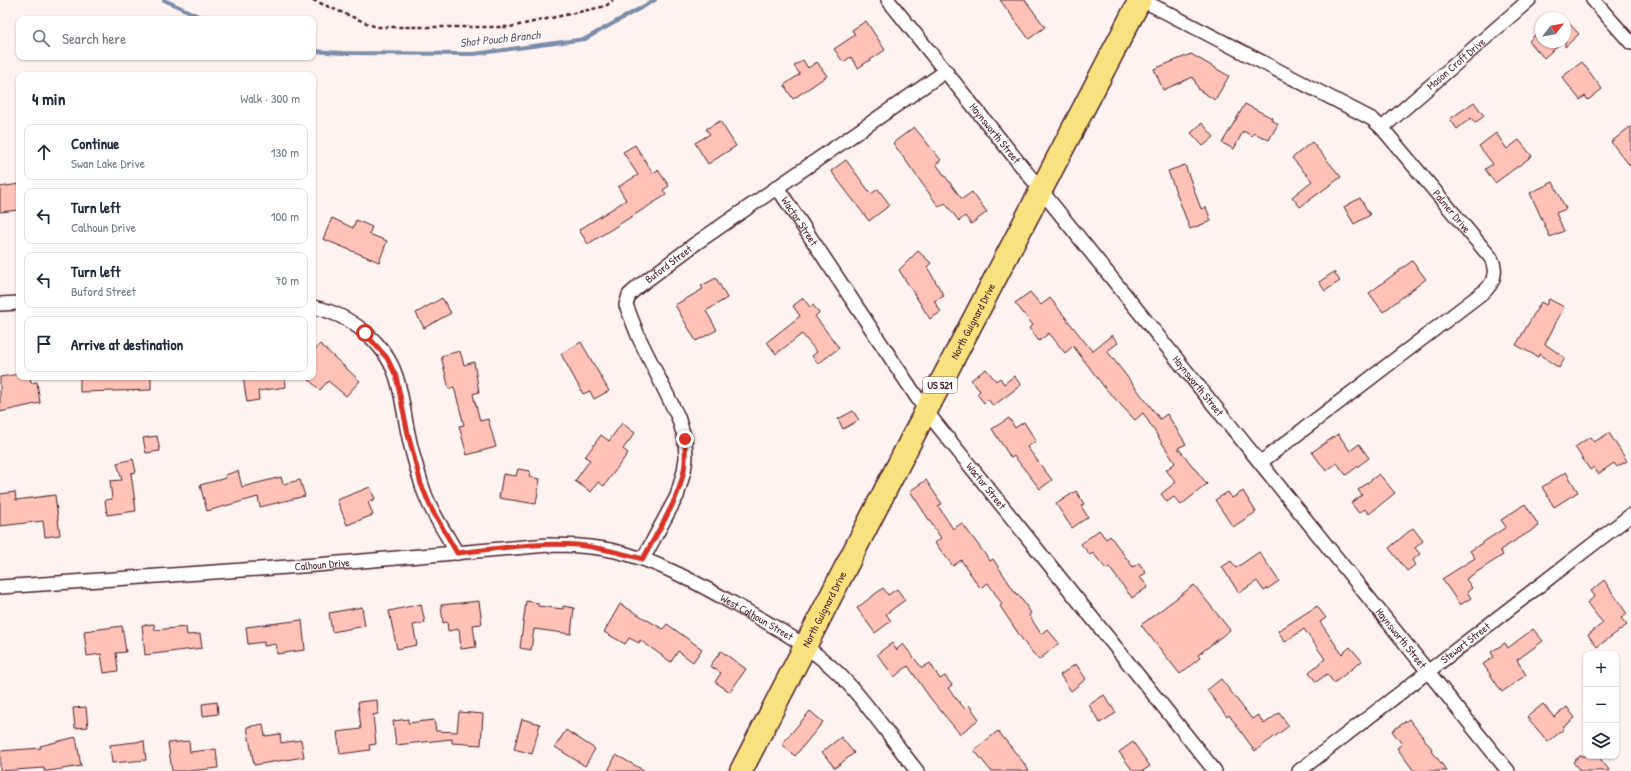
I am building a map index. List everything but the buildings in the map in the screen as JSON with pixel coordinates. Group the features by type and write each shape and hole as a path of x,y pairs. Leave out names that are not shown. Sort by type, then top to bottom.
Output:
{"highway":[{"name":"North Guignard Drive","path":"741,771 1041,189 1141,0"}],"street":[{"name":"Haynsworth Street","path":"888,0 1508,771"},
{"name":"Palmer Drive","path":"1141,0 1372,119 1382,128 1491,258 1495,266 1493,282 1486,290 1261,462"},
{"name":"Mason Croft Drive","path":"1382,128 1529,0"},
{"path":"1593,0 1631,43"},
{"name":"Buford Street","path":"643,559 677,496 686,458 685,439 678,417 639,338 626,305 629,295 694,244 946,71"},
{"name":"Wactor Street","path":"776,187 926,411 1215,771"},
{"path":"0,304 16,303"},
{"path":"316,308 324,309 356,324 378,346 387,358 396,376 408,434 421,484 431,508 457,553"},
{"name":"Stewart Street","path":"1299,771 1631,515"},
{"name":"Calhoun Drive","path":"0,587 316,565 508,548 576,545 615,551 643,559"},
{"name":"West Calhoun Street","path":"643,559 704,586 782,630 815,653 839,674 853,689 917,771"}],"path":[{"path":"313,0 376,27 510,27 606,6 613,0"}],"waterway":[{"name":"Shot Pouch Branch","path":"164,0 199,16"},
{"name":"Shot Pouch Branch","path":"316,51 343,53 474,54 585,39 655,0"}],"route":[{"path":"365,333 387,358 396,376 408,434 421,484 431,508 457,553 548,545 576,545 615,551 643,559 677,496 686,458 685,439"}]}
